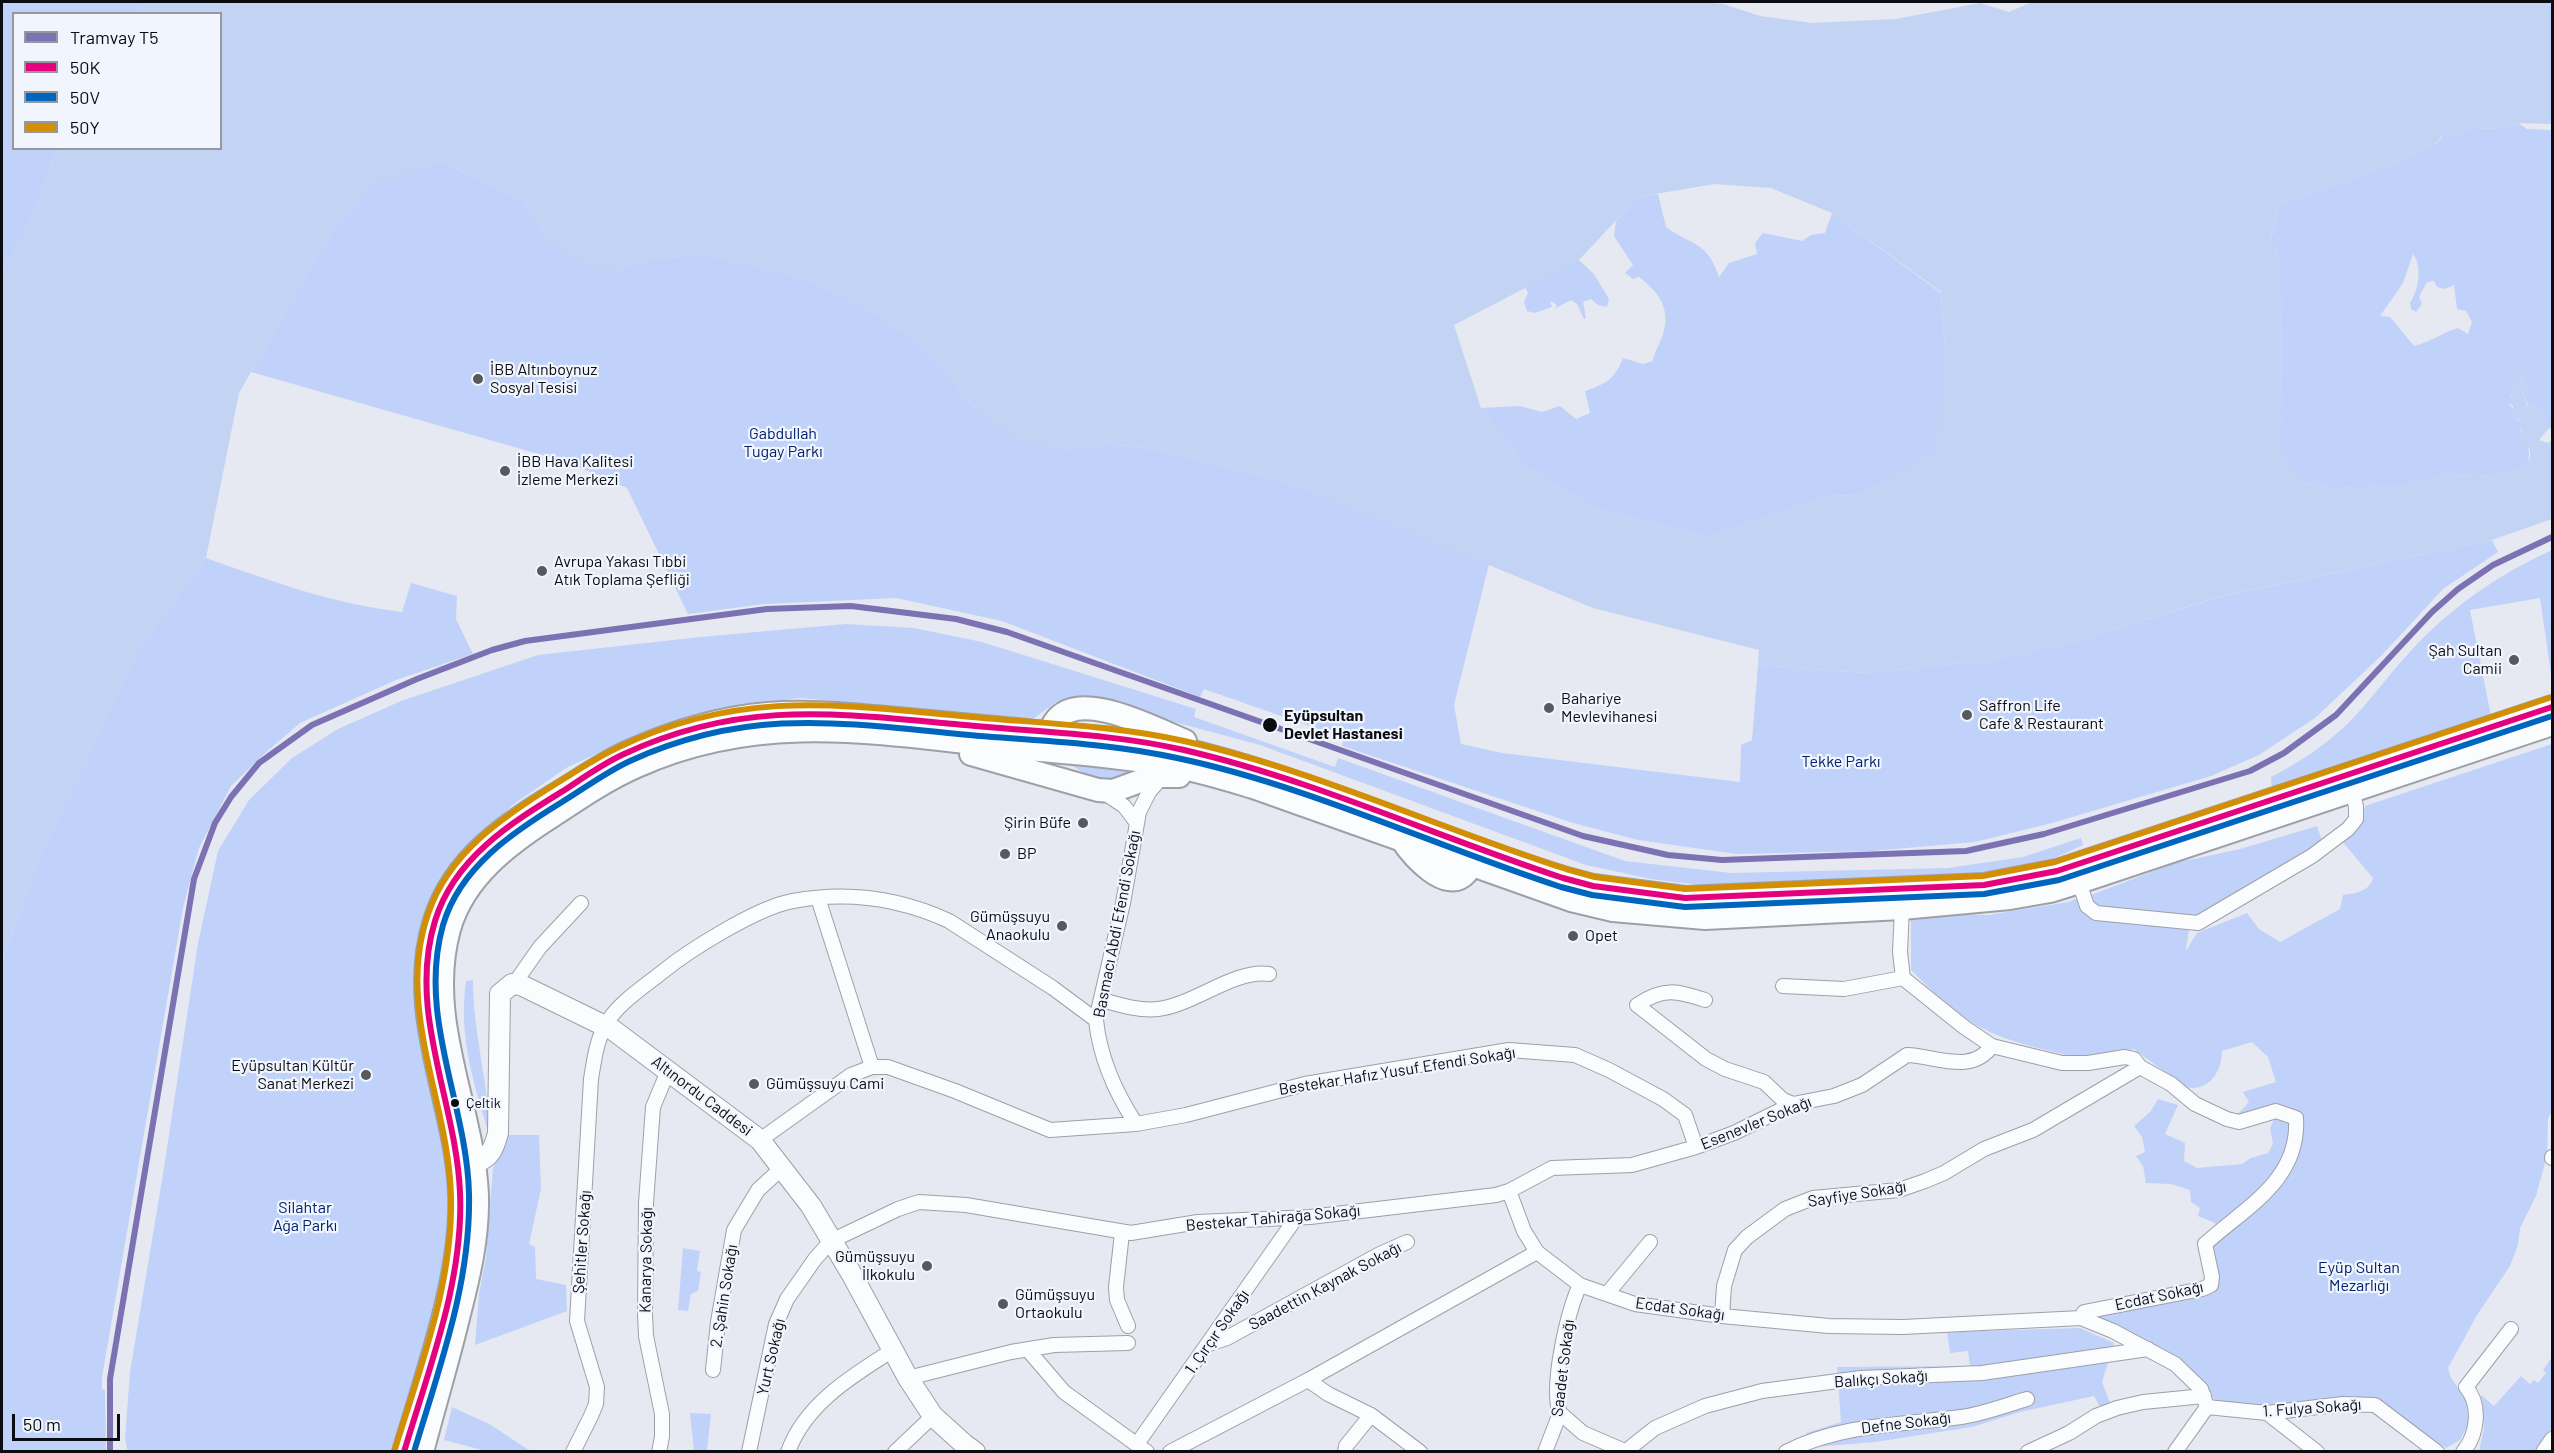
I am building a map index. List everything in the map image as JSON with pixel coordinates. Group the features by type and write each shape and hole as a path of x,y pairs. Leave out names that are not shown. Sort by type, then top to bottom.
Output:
{"main road":[{"path":"1065,780 1051,761 1050,742 1058,718 1080,707 1093,708 1150,726 1227,761 1470,855 1571,900 1613,910 1654,915 1752,917 1989,902 2050,891 2553,724"},
{"path":"1470,855 1593,886 1685,898 1984,885 2065,869 2553,707"},
{"path":"405,1452 435,1343 461,1233 460,1184 429,1029 426,976 434,921 444,898 466,864 504,829 607,763 669,736 726,720 767,714 809,712 1050,742 1200,771 1253,787 1401,840 1419,862 1440,876 1455,879 1462,876 1470,855"},
{"path":"422,1452 474,1251 477,1223 475,1163 465,1127 442,1003 444,957 449,930 456,911 471,885 497,856 523,835 616,776 638,765 685,748 741,735 779,730 829,729 924,738 1050,742"},
{"path":"924,738 950,749 1098,790 1113,791 1134,785 1144,779 1181,776 1200,771"}],"street":[{"name":"Basmacı Abdi Efendi Sokağı","path":"1136,1124 1114,1089 1098,1040 1096,1020 1124,903 1137,823 1143,803 1163,776"},
{"path":"1098,790 1124,806 1137,823"},
{"path":"2079,882 2086,906 2096,913 2198,923 2313,856 2348,829 2356,819 2356,806 2352,792"},
{"path":"605,1025 645,985 698,946 760,913 790,901 850,896 881,898 930,913 992,948 1053,988 1096,1020"},
{"path":"760,1140 851,1075 872,1067 818,898"},
{"path":"475,1163 494,1150 498,1133 500,994 506,987 514,984 540,947 582,903"},
{"path":"1902,908 1900,952 1904,978 1964,1027 1992,1046 2062,1063 2088,1064 2125,1057 2134,1059 2140,1067"},
{"path":"1102,1000 1136,1008 1158,1009 1248,975 1269,974"},
{"path":"1783,986 1845,989 1904,978"},
{"name":"Altınordu Caddesi","path":"514,984 521,985 605,1025 760,1140 811,1206 851,1273 908,1378 933,1416 975,1452"},
{"path":"1705,1000 1680,992 1664,992 1637,1005 1706,1059 1725,1069 1764,1082 1783,1100 1793,1104"},
{"name":"Şehitler Sokağı","path":"573,1452 593,1410 597,1387 577,1321 591,1079 598,1043 605,1025"},
{"name":"Esenevler Sokağı","path":"1509,1191 1552,1168 1632,1165 1696,1147 1734,1133 1793,1104 1834,1096 1862,1085 1907,1055 1965,1062 1982,1059 1992,1046"},
{"name":"Bestekar Hafız Yusuf Efendi Sokağı","path":"872,1067 888,1067 1050,1130 1136,1124 1186,1115 1305,1084 1498,1052 1520,1050 1575,1055 1663,1099 1684,1115 1696,1147"},
{"name":"Ecdat Sokağı","path":"1538,1252 1581,1285 1635,1304 1722,1316 1829,1326 1903,1327 2081,1318 2084,1312 2202,1289 2211,1285 2212,1277 2205,1244 2267,1193 2279,1177 2297,1136 2296,1118 2276,1111 2239,1122 2227,1119 2195,1104 2171,1084 2140,1067"},
{"name":"Sayfiye Sokağı","path":"1722,1316 1724,1286 1735,1251 1747,1237 1785,1209 1813,1198 1899,1190 1925,1181 1944,1173 1984,1149 2033,1130 2140,1067"},
{"name":"Kanarya Sokağı","path":"659,1452 662,1437 662,1413 646,1336 646,1203 653,1107 668,1071"},
{"name":"2. Şahin Sokağı","path":"713,1370 734,1230 758,1190 783,1167"},
{"path":"1170,1452 1308,1380 1538,1252 1524,1231 1509,1191"},
{"name":"Bestekar Tahirağa Sokağı","path":"831,1241 878,1218 919,1202 966,1205 1122,1233 1150,1232 1198,1222 1296,1218 1496,1195 1509,1191"},
{"name":"1. Çırçır Sokağı","path":"1142,1448 1209,1344 1296,1218"},
{"path":"1122,1233 1116,1294 1128,1326"},
{"name":"Yurt Sokağı","path":"749,1452 776,1324 787,1299 815,1259 831,1241"},
{"name":"Saadettin Kaynak Sokağı","path":"1209,1344 1227,1338 1380,1254 1407,1242"},
{"path":"1607,1294 1650,1242"},
{"name":"Saadet Sokağı","path":"1545,1452 1560,1413 1557,1405 1558,1384 1564,1339 1574,1298 1581,1285"},
{"path":"2081,1318 2175,1364 2201,1389 2206,1401 2177,1451"},
{"path":"2463,1452 2475,1428 2476,1406 2473,1395 2466,1387 2511,1329"},
{"path":"908,1378 1028,1350 1069,1343 1128,1343"},
{"name":"Balıkçı Sokağı","path":"1627,1451 1655,1428 1695,1410 1762,1392 1861,1378 1982,1373 2148,1349"},
{"path":"788,1452 792,1440 820,1403 848,1378 892,1350"},
{"path":"1028,1350 1064,1392 1142,1448"},
{"path":"1308,1380 1328,1394 1371,1415 1420,1452"},
{"name":"Defne Sokağı","path":"1786,1452 1810,1440 1869,1426 1964,1417 2027,1399"},
{"name":"1. Fulya Sokağı","path":"2028,1452 2069,1433 2096,1416 2117,1408 2143,1402 2206,1401 2266,1413 2343,1404 2375,1405 2437,1452"},
{"path":"1560,1413 1583,1433 1627,1451"},
{"path":"2266,1413 2317,1452"},
{"path":"1345,1452 1346,1446 1371,1415"},
{"path":"895,1452 933,1416"},
{"path":"2542,1452 2553,1439"}],"green space":[{"path":"2,2 149,2 137,12 12,12 12,150 57,150 26,235 2,269"},
{"path":"2518,123 2527,129 2552,130 2552,425 2541,415 2536,404 2529,407 2523,393 2530,387 2524,381 2522,373 2517,376 2520,376 2521,381 2512,382 2514,387 2509,404 2517,413 2516,419 2521,421 2521,432 2528,449 2528,461 2524,468 2498,477 2448,475 2397,487 2369,485 2366,481 2364,488 2360,489 2345,487 2338,490 2316,483 2301,484 2284,462 2278,438 2282,419 2281,279 2275,247 2270,244 2279,205 2405,159 2437,142 2445,133 2455,136 2472,128 2500,129","holes":["2413,254 2419,272 2410,303 2411,309 2416,312 2422,304 2419,297 2427,282 2434,281 2437,287 2445,289 2454,285 2457,309 2466,311 2472,322 2468,334 2458,328 2414,346 2390,317 2380,316 2403,283"]},
{"name":"Gabdullah Tugay Parkı","path":"441,161 523,200 551,243 615,270 652,259 705,254 805,278 865,306 924,346 976,410 1063,449 1106,443 1160,450 1290,483 1489,564 1454,705 1461,744 1502,753 1740,782 1741,745 1752,740 1758,665 1865,673 2000,659 2082,639 2223,596 2492,540 2498,552 2443,589 2382,655 2315,718 2259,755 2211,776 2052,823 1975,842 1872,851 1736,854 1638,840 1573,823 1342,746 1344,738 1204,689 1200,697 1002,621 896,598 764,604 688,614 627,488 567,462 251,372 336,223 373,184"},
{"path":"1658,194 1666,227 1699,246 1710,257 1719,277 1729,263 1757,254 1755,243 1763,233 1802,241 1811,235 1825,233 1832,213 1941,293 1946,363 1935,452 1859,495 1829,496 1707,537 1595,509 1525,466 1481,408 1520,406 1542,412 1560,406 1576,419 1590,413 1585,391 1609,380 1617,371 1623,358 1643,364 1653,361 1665,325 1662,302 1639,277 1633,279 1625,273 1633,265 1614,236 1616,221 1638,197"},
{"path":"1579,260 1594,274 1609,299 1607,307 1598,305 1591,299 1583,302 1586,318 1584,319 1577,304 1571,300 1556,308 1556,304 1550,301 1552,307 1535,313 1527,311 1524,302 1528,293 1525,287"},
{"path":"2552,550 2552,681 2540,598 2470,610 2491,716 2272,790 2271,777 2316,750 2337,734 2424,637 2457,607 2513,570"},
{"path":"206,558 302,591 402,612 411,583 457,596 456,619 473,654 396,680 300,723 231,786 199,848 183,908 102,1377 102,1389 105,1390 106,1451 2,1452 2,963 38,860 138,649"},
{"name":"Silahtar Ağa Parkı","path":"846,624 914,628 982,642 1196,709 1194,717 1335,767 1338,758 1625,861 1731,873 1948,868 2023,857 2081,838 2083,845 2046,862 1989,875 1731,889 1651,879 1586,865 1260,745 1081,697 1056,702 1033,719 800,698 726,708 641,733 566,768 514,804 467,848 436,889 418,943 415,1008 429,1084 443,1136 453,1224 430,1339 397,1451 128,1452 125,1439 130,1372 198,943 218,851 249,800 292,758 338,729 401,701 538,655"},
{"name":"Eyüp Sultan Mezarlığı","path":"2552,744 2552,1112 2548,1118 2547,1156 2536,1196 2520,1228 2518,1245 2510,1266 2477,1315 2448,1368 2451,1378 2467,1399 2468,1425 2460,1440 2446,1448 2378,1400 2220,1405 2210,1395 2100,1320 2098,1316 2215,1291 2218,1281 2211,1249 2281,1184 2290,1166 2302,1117 2241,1118 2237,1115 2249,1102 2243,1092 2276,1082 2268,1057 2252,1042 2222,1051 2217,1073 2207,1084 2193,1088 2185,1087 2134,1049 2088,1058 2074,1057 2004,1038 1982,1028 1953,1009 1911,970 1911,920 1953,914 1988,915 2069,902 2075,899 2189,928 2186,951 2197,933 2247,913 2259,929 2280,942 2340,909 2343,895 2361,891 2371,883 2373,878 2342,841 2362,823 2365,806"},
{"path":"1068,763 1141,771 1120,779 1103,780"},
{"path":"2317,826 2322,841 2191,919 2098,911 2091,895 2175,863 2240,849"},
{"path":"473,980 490,1138 473,1079 466,1041 464,1002 466,981"},
{"path":"2158,1099 2178,1105 2165,1134 2185,1143 2184,1161 2197,1168 2242,1164 2251,1158 2268,1153 2273,1144 2270,1128 2276,1115 2293,1120 2284,1159 2264,1192 2217,1228 2215,1223 2198,1216 2200,1208 2191,1202 2190,1190 2171,1184 2146,1183 2143,1166 2136,1156 2145,1152 2142,1137 2134,1126 2151,1111"},
{"path":"505,1135 539,1135 541,1189 529,1244 535,1247 536,1279 566,1285 567,1311 475,1345 479,1294 486,1258 493,1168"},
{"path":"683,1248 700,1251 697,1271 701,1272 698,1291 691,1294 688,1311 678,1310"},
{"path":"2080,1328 2114,1343 2102,1382 2114,1413 2105,1416 2094,1396 2020,1412 1972,1427 1875,1442 1813,1447 1806,1433 1841,1422 1837,1367 1970,1366 1968,1351 1950,1353 1947,1332"},
{"path":"2552,1357 2552,1429 2534,1451 2479,1452 2484,1428 2481,1395 2494,1406 2521,1376 2530,1384 2534,1380 2538,1383 2546,1373 2543,1370"},
{"path":"452,1407 491,1425 530,1451 486,1451 444,1440"},
{"path":"690,1413 711,1414 707,1450 712,1451 694,1451"}],"shaded area":[{"path":"149,2 1703,2 1723,4 1760,16 1812,23 1896,19 1980,3 2009,12 2032,2 2552,2 2552,124 2518,123 2500,129 2472,128 2455,136 2445,133 2437,142 2405,159 2279,205 2270,243 2275,247 2281,279 2282,419 2278,438 2279,446 2284,462 2301,484 2316,483 2338,490 2345,487 2360,489 2364,488 2366,480 2369,485 2397,487 2448,475 2498,477 2524,468 2530,458 2530,450 2519,439 2522,430 2519,426 2521,421 2516,418 2517,414 2514,413 2513,406 2508,403 2512,396 2512,381 2521,381 2520,376 2516,376 2520,366 2530,361 2522,373 2530,387 2523,393 2528,407 2536,404 2541,415 2552,426 2539,440 2548,443 2552,440 2552,519 2492,540 2222,596 2082,639 2000,659 1865,673 1758,665 1759,650 1593,608 1290,483 1160,450 1106,443 1063,449 1015,440 976,410 924,346 865,306 805,278 705,254 652,259 615,270 591,270 551,243 523,200 441,161 371,186 336,223 239,393 206,558 138,649 38,860 2,963 2,269 26,235 57,150 222,150 222,12 137,12","holes":["1714,184 1771,188 1832,213 1941,292 1946,363 1934,452 1859,495 1829,496 1707,537 1595,509 1525,466 1481,408 1454,325 1579,260 1638,197"]}],"tram line":[{"name":"T5","path":"110,1452 110,1379 194,879 215,823 231,797 259,763 312,725 417,679 492,650 525,641 767,609 851,606 956,619 1007,632 1583,836 1668,855 1722,860 1966,851 2044,834 2250,771 2284,753 2336,715 2432,612 2458,589 2493,565 2552,537"}],"transit line":[{"name":"50Y","path":"395,1449 433,1325 447,1261 450,1229 451,1197 448,1161 426,1056 417,985 419,950 428,914 437,892 450,872 464,854 498,823 595,760 619,747 663,729 705,716 746,709 829,706 1129,731 1184,741 1281,767 1566,869 1595,877 1685,889 1983,876 2055,862 2549,698"},
{"name":"50K","path":"404,1452 443,1324 451,1291 460,1225 457,1158 430,1023 427,989 428,955 435,921 456,879 487,844 524,816 608,762 667,737 708,725 748,718 827,714 1070,734 1156,744 1232,762 1280,777 1563,878 1593,886 1685,898 1984,885 2057,871 2552,707"},
{"name":"50V","path":"414,1452 452,1325 465,1260 468,1227 469,1194 466,1160 439,1027 436,993 437,959 443,925 451,904 462,886 490,853 507,839 612,770 672,744 713,733 753,726 832,723 1123,748 1177,758 1274,784 1561,887 1592,895 1685,907 1984,894 2059,880 2552,716"}],"place":[{"name":"İBB Altınboynuz Sosyal Tesisi","path":"478,379"},
{"name":"İBB Hava Kalitesi İzleme Merkezi","path":"505,471"},
{"name":"Avrupa Yakası Tıbbi Atık Toplama Şefliği","path":"542,571"},
{"name":"Şah Sultan Camii","path":"2514,660"},
{"name":"Bahariye Mevlevihanesi","path":"1549,708"},
{"name":"Saffron Life Cafe & Restaurant","path":"1967,715"},
{"name":"Eyüpsultan Devlet Hastanesi","path":"1270,725"},
{"name":"Şirin Büfe","path":"1083,823"},
{"name":"BP","path":"1005,854"},
{"name":"Gümüşsuyu Anaokulu","path":"1062,926"},
{"name":"Opet","path":"1573,936"},
{"name":"Eyüpsultan Kültür Sanat Merkezi","path":"366,1075"},
{"name":"Gümüşsuyu Cami","path":"754,1084"},
{"name":"Çeltik","path":"455,1103"},
{"name":"Gümüşsuyu İlkokulu","path":"927,1266"},
{"name":"Gümüşsuyu Ortaokulu","path":"1003,1304"}],"park label":[{"name":"Tekke Parkı","path":"1841,762"}]}
